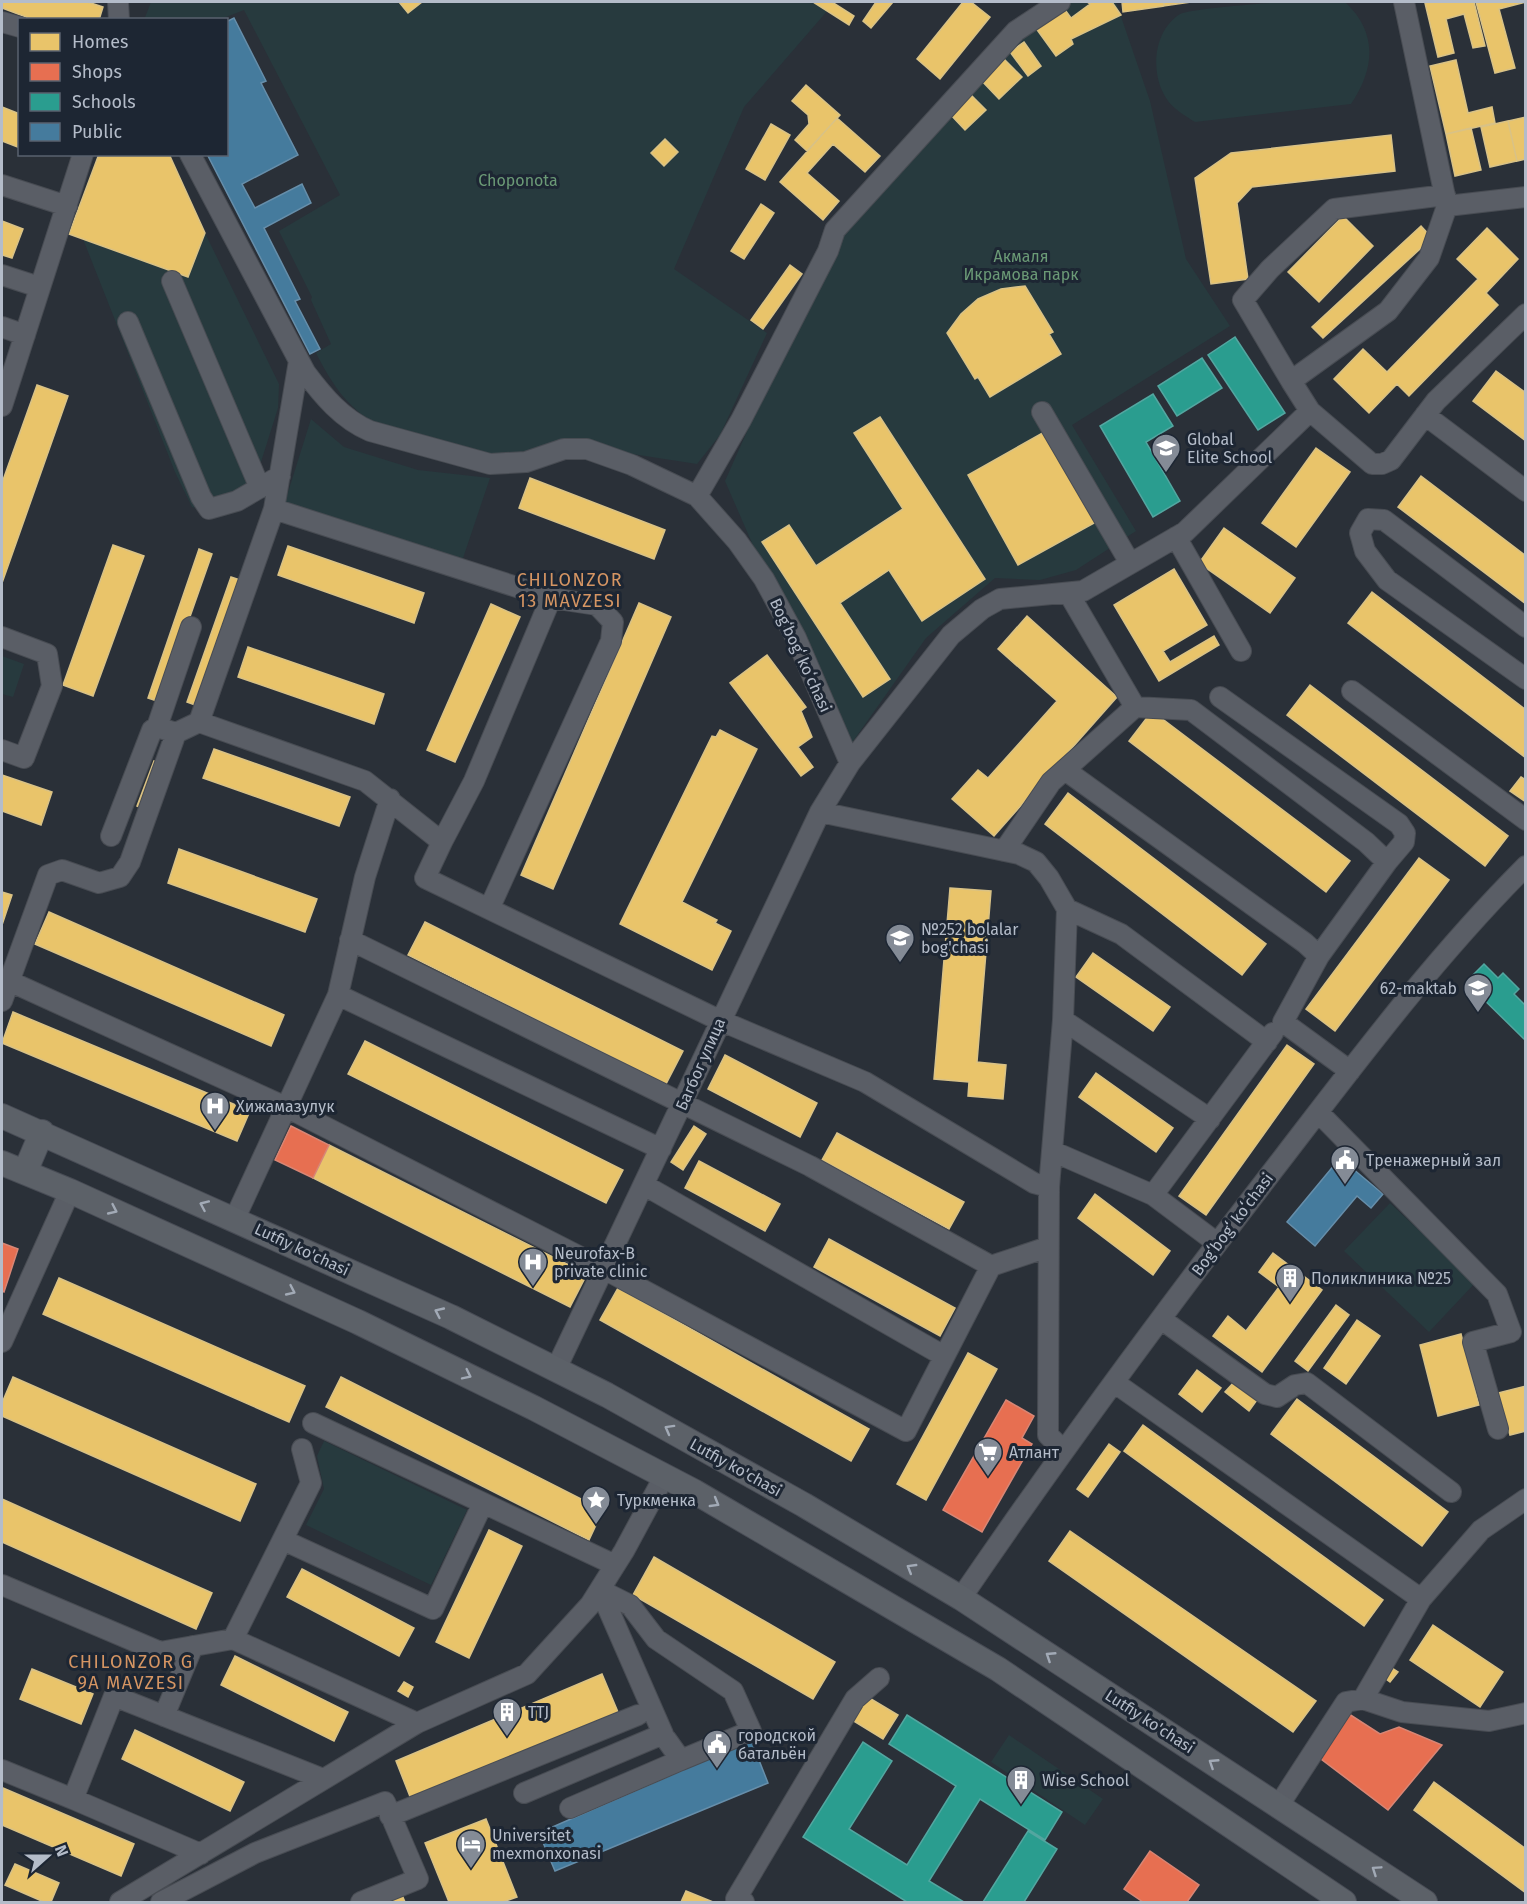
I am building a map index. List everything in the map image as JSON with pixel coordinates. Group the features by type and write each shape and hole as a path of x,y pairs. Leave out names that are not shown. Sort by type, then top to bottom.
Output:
{"main road":[{"name":"Lutfiy ko'chasi","path":"2,1116 235,1218 556,1368 804,1505 961,1598 1425,1902"},
{"path":"25,1172 42,1132"},
{"path":"2,1163 70,1191 358,1322 664,1475 998,1669 1344,1902"},
{"path":"998,1669 1019,1635"}],"street":[{"path":"118,2 119,18"},
{"path":"191,156 299,361 330,403 356,424 370,431 490,464 526,462 564,449 587,450 632,465 697,496 741,420 828,251 836,230 1016,31 1060,2"},
{"path":"1291,381 1388,311 1430,258 1446,200 1404,2"},
{"path":"2,22 18,26"},
{"path":"2,406 82,156"},
{"path":"2,185 67,206"},
{"path":"1526,197 1446,200 1334,209 1270,269 1243,300 1310,411 1372,464 1382,464 1391,460 1436,401 1526,314"},
{"path":"2,274 39,287"},
{"path":"172,281 260,488"},
{"path":"128,322 201,498 209,509 237,501 280,476"},
{"path":"2,327 25,335"},
{"path":"157,727 176,733 199,722 274,508 299,361"},
{"name":"Багбог улица","path":"556,1368 661,1149 719,1020 820,812 850,763 951,635 981,609 1000,599 1083,591 1185,532 1310,411"},
{"path":"1042,412 1130,563"},
{"path":"1425,415 1526,491"},
{"name":"Bogʻbogʻ koʻchasi","path":"697,496 737,541 764,579 796,638 850,763"},
{"path":"274,508 551,598 597,605 613,622 611,641 489,909"},
{"path":"1526,627 1384,520 1368,519 1359,532 1365,551 1387,580 1526,679"},
{"path":"1176,537 1241,651"},
{"path":"1069,594 1135,707"},
{"path":"551,598 474,781 425,878 719,1020 865,1082 1034,1183 1049,1186"},
{"path":"111,836 152,730 157,727 190,627"},
{"path":"2,638 47,654 51,687 24,758 2,750"},
{"path":"1352,692 1526,820"},
{"path":"1153,1195 1283,1022 1319,956 1404,842 1405,833 1399,824 1220,697"},
{"path":"1004,851 1051,782 1135,707 1191,710 1366,842 1387,862"},
{"path":"199,722 365,781 442,842"},
{"path":"2,1001 45,881 52,872 62,870 99,883 110,882 125,870 176,733"},
{"path":"1065,770 1305,943 1319,956"},
{"path":"235,1218 288,1108 338,995 365,877 390,799"},
{"path":"820,812 1004,851 1036,862 1049,878 1067,909 1063,1020 1049,1186 1048,1247 1048,1435 1064,1451"},
{"name":"Bogʻbogʻ koʻchasi","path":"961,1598 1064,1451 1216,1243 1350,1071 1470,923 1526,866"},
{"path":"1067,909 1121,934 1267,1042"},
{"path":"350,940 820,1172 991,1266"},
{"path":"9,981 288,1108 604,1269 906,1431 991,1266 1048,1247"},
{"path":"338,995 661,1149"},
{"path":"1063,1020 1210,1119"},
{"path":"1283,1022 1350,1071"},
{"path":"1318,1112 1497,1294 1518,1330 1473,1342 1498,1429"},
{"path":"1052,1151 1153,1195 1216,1243"},
{"path":"644,1185 944,1356"},
{"path":"2,1342 70,1191"},
{"path":"1161,1319 1265,1394 1277,1397 1295,1385 1307,1383 1451,1492"},
{"path":"1115,1383 1421,1599"},
{"path":"313,1423 615,1565"},
{"path":"233,1639 311,1483 302,1449"},
{"path":"120,1902 417,1723 527,1674 576,1621 600,1590 664,1475"},
{"path":"1363,1699 1421,1599 1481,1530 1526,1499"},
{"path":"284,1540 433,1609 483,1503"},
{"path":"2,1586 160,1652 233,1639 417,1723"},
{"path":"570,1808 751,1731 733,1691 656,1639 630,1605 600,1590"},
{"path":"524,1793 663,1734 600,1590"},
{"path":"164,1716 193,1646"},
{"path":"744,1902 736,1899 829,1741 855,1699 879,1678"},
{"path":"73,1799 114,1696 323,1779"},
{"path":"1279,1805 1346,1702 1363,1699 1402,1712 1489,1721 1526,1713"},
{"path":"390,1815 639,1715"},
{"path":"666,1739 681,1760"},
{"path":"2,1770 201,1854"},
{"path":"161,1902 255,1853 385,1802 418,1879 361,1902"}],"green space":[{"name":"Choponota","path":"151,2 835,2 744,107 674,269 767,333 720,435 697,464 626,453 582,439 566,438 534,451 500,458 376,424 365,417 348,402 334,384 316,353 331,344 311,300 312,297 279,231 340,195 244,10 224,18 145,18"},
{"name":"Акмаля Икрамова парк","path":"1051,2 1116,2 1150,101 1186,259 1230,326 1072,425 1136,531 1076,570 1040,580 995,578 926,638 844,754 725,481 834,236"},
{"path":"1282,2 1345,2 1356,14 1368,38 1369,51 1365,77 1351,104 1195,122 1172,105 1161,88 1156,65 1159,41 1171,21 1186,12"},
{"path":"205,233 279,384 278,408 255,481 215,513 192,507 175,472 83,239 188,277"},
{"path":"311,419 344,447 418,470 490,478 460,567 285,502"},
{"path":"2,656 24,664 13,697 2,694"},
{"path":"1390,1203 1475,1283 1429,1332 1344,1251"},
{"path":"324,1441 467,1510 431,1585 306,1525 324,1489 317,1456"},
{"path":"1009,1735 1103,1799 1085,1825 991,1762"}],"building: Homes":[{"path":"2,2 88,2 103,7 100,18 29,18 2,8"},
{"path":"399,2 422,2 408,13"},
{"path":"813,2 832,2 854,16 849,25"},
{"path":"876,2 893,2 871,28 863,21"},
{"path":"963,2 971,2 990,17 940,79 917,59"},
{"path":"1087,2 1112,2 1121,15 1071,39 1073,44 1056,56 1035,27 1063,7 1071,18 1090,4"},
{"path":"1122,2 1164,2 1164,6 1123,12"},
{"path":"1164,2 1191,2 1164,6"},
{"path":"1474,2 1485,46 1473,48 1464,14 1446,19 1454,53 1438,57 1425,3"},
{"path":"1476,2 1526,2 1499,9 1515,68 1495,73"},
{"path":"1024,42 1041,66 1028,76 1010,52"},
{"path":"1003,58 1022,77 999,99 980,79"},
{"path":"1456,60 1468,113 1492,107 1495,123 1446,134 1430,66"},
{"path":"806,85 840,115 807,151 795,140 809,124 808,115 792,101"},
{"path":"969,93 986,110 965,130 949,113"},
{"path":"2,107 18,113 18,147 2,141"},
{"path":"1526,117 1526,159 1517,161 1508,121"},
{"path":"837,118 880,156 865,172 833,144 807,173 839,201 823,220 780,182"},
{"path":"1508,121 1517,161 1490,167 1481,127"},
{"path":"771,124 790,135 765,180 746,169"},
{"path":"1471,128 1481,170 1455,176 1446,134"},
{"path":"1391,135 1395,171 1252,187 1237,203 1248,279 1211,284 1195,178 1231,153"},
{"path":"665,139 678,152 664,166 651,153"},
{"path":"98,156 170,156 205,233 188,277 69,234"},
{"path":"761,204 774,213 744,259 731,251"},
{"path":"1343,216 1373,246 1319,302 1288,272"},
{"path":"2,221 23,229 12,258 2,255"},
{"path":"1421,226 1432,238 1323,338 1312,327"},
{"path":"1487,228 1518,259 1486,293 1498,305 1409,396 1397,384 1369,413 1334,379 1363,349 1387,372 1478,279 1457,259"},
{"path":"790,265 802,274 763,329 751,320"},
{"path":"1025,286 1053,332 1049,334 1061,354 990,397 978,377 975,379 947,333 961,314 978,299 1001,289"},
{"path":"1496,371 1526,393 1526,441 1473,401"},
{"path":"37,385 68,396 2,583 2,483"},
{"path":"880,417 985,579 922,621 889,570 840,603 890,679 863,697 762,542 789,525 816,566 903,509 854,433"},
{"path":"1046,431 1096,522 1018,565 968,475"},
{"path":"1316,448 1350,472 1296,547 1262,523"},
{"path":"1421,476 1526,556 1526,604 1398,507"},
{"path":"530,478 665,530 654,559 519,508"},
{"path":"1224,528 1295,578 1270,613 1199,563"},
{"path":"113,545 144,556 93,696 63,685"},
{"path":"288,546 424,593 414,623 278,575"},
{"path":"199,549 212,554 160,702 148,698"},
{"path":"1174,569 1207,625 1163,651 1170,662 1214,636 1219,645 1159,681 1114,605"},
{"path":"231,577 243,581 198,706 187,702"},
{"path":"1372,592 1526,710 1526,758 1348,623"},
{"path":"639,603 671,617 553,889 521,875"},
{"path":"491,604 520,617 455,762 427,750"},
{"path":"1027,616 1117,697 994,836 952,799 978,770 988,778 1057,701 998,649"},
{"path":"248,647 384,694 374,724 238,677"},
{"path":"767,655 806,707 801,711 812,737 798,747 813,767 801,776 730,683"},
{"path":"1310,685 1508,836 1485,866 1287,715"},
{"path":"1152,711 1350,861 1326,892 1129,741"},
{"path":"720,730 757,749 682,902 717,920 715,923 731,931 712,970 620,924 712,736 716,737"},
{"path":"214,749 350,797 339,826 203,778"},
{"path":"154,761 164,765 147,810 137,806"},
{"path":"2,775 52,792 41,825 2,811"},
{"path":"1521,777 1526,780 1526,802 1510,791"},
{"path":"1068,793 1266,944 1242,975 1045,824"},
{"path":"179,849 317,899 305,932 168,883"},
{"path":"1419,858 1449,880 1335,1031 1306,1009"},
{"path":"950,888 991,891 977,1062 1006,1065 1003,1099 968,1096 969,1082 934,1079"},
{"path":"2,892 12,895 2,925"},
{"path":"49,912 284,1015 271,1046 35,944"},
{"path":"425,922 683,1051 666,1084 408,955"},
{"path":"1093,953 1170,1007 1153,1031 1076,977"},
{"path":"13,1012 250,1111 237,1141 2,1043"},
{"path":"365,1041 623,1170 606,1203 348,1074"},
{"path":"1287,1045 1314,1064 1206,1215 1179,1196"},
{"path":"725,1055 817,1103 800,1137 708,1089"},
{"path":"1096,1073 1173,1128 1156,1152 1079,1097"},
{"path":"694,1126 706,1134 683,1170 671,1162"},
{"path":"837,1133 964,1202 949,1229 822,1160"},
{"path":"329,1145 587,1274 570,1307 313,1178"},
{"path":"699,1161 780,1204 765,1231 685,1188"},
{"path":"1095,1194 1170,1251 1153,1275 1078,1218"},
{"path":"829,1239 955,1308 940,1336 814,1267"},
{"name":"Поликлиника №25","path":"1273,1253 1322,1290 1262,1372 1213,1336 1228,1316 1246,1331 1279,1287 1259,1272"},
{"path":"59,1278 305,1386 289,1422 43,1314"},
{"path":"618,1288 869,1429 851,1461 600,1320"},
{"path":"1336,1305 1349,1315 1308,1371 1295,1361"},
{"path":"1357,1320 1380,1336 1346,1384 1324,1368"},
{"path":"1461,1334 1479,1405 1438,1416 1420,1345"},
{"path":"968,1353 997,1369 926,1500 897,1484"},
{"path":"1197,1370 1221,1388 1202,1412 1179,1394"},
{"path":"13,1377 256,1484 240,1521 2,1416 2,1403"},
{"path":"341,1377 603,1510 589,1540 326,1407"},
{"path":"1234,1382 1257,1400 1249,1411 1225,1392"},
{"path":"1526,1386 1526,1431 1510,1435 1498,1393"},
{"path":"1297,1399 1448,1512 1422,1546 1271,1434"},
{"path":"1143,1425 1383,1600 1364,1626 1124,1451"},
{"path":"1109,1444 1120,1452 1088,1497 1077,1489"},
{"path":"2,1499 212,1593 196,1629 2,1542"},
{"path":"489,1530 522,1546 469,1658 436,1642"},
{"path":"1070,1531 1316,1701 1293,1732 1049,1561"},
{"path":"654,1557 835,1662 813,1699 633,1595"},
{"path":"302,1569 414,1628 399,1656 287,1597"},
{"path":"1433,1625 1503,1672 1480,1707 1410,1660"},
{"path":"235,1656 348,1712 334,1741 221,1685"},
{"path":"1389,1666 1398,1672 1390,1682 1382,1676"},
{"path":"32,1669 93,1694 81,1724 20,1699"},
{"name":"TTJ","path":"602,1674 618,1712 411,1799 396,1761"},
{"path":"404,1682 413,1687 408,1697 398,1691"},
{"path":"866,1696 898,1715 883,1739 852,1720"},
{"path":"135,1730 244,1782 230,1811 122,1759"},
{"path":"1434,1782 1526,1849 1526,1893 1414,1810"},
{"path":"3,1788 134,1844 121,1876 2,1825"},
{"path":"486,1819 517,1897 503,1902 449,1902 425,1843"},
{"path":"15,1864 59,1883 51,1902 44,1902 5,1885"},
{"path":"686,1891 713,1902 681,1902"},
{"path":"402,1895 405,1902 386,1902"}],"building: Shops":[{"path":"291,1126 329,1145 313,1178 275,1160"},
{"path":"2,1243 18,1249 4,1292 2,1291"},
{"name":"Атлант","path":"1006,1400 1034,1416 1022,1438 1032,1444 982,1532 943,1510"},
{"path":"1349,1714 1380,1734 1399,1727 1442,1745 1388,1810 1321,1759"},
{"path":"1150,1851 1199,1885 1187,1902 1143,1902 1124,1889"}],"building: Schools":[{"path":"1235,337 1285,413 1258,430 1208,355"},
{"path":"1202,358 1222,388 1177,416 1158,386"},
{"path":"1153,394 1173,426 1146,442 1180,501 1153,517 1100,426"},
{"path":"1484,964 1498,978 1503,973 1519,989 1514,994 1526,1006 1526,1041 1466,982"},
{"name":"Wise School","path":"907,1715 1062,1812 1045,1840 980,1799 929,1881 964,1902 907,1902 803,1837 863,1742 892,1761 849,1829 907,1865 956,1786 889,1744"},
{"name":"Wise School","path":"1028,1831 1057,1849 1024,1902 983,1902"}],"building: Public":[{"path":"234,18 266,81 261,83 298,155 242,184 255,208 302,184 311,203 264,228 300,299 295,301 320,349 310,354 208,156 228,156 228,21"},
{"path":"1340,1158 1383,1194 1371,1208 1357,1196 1315,1246 1287,1222"},
{"path":"751,1740 768,1783 555,1871 539,1833"}],"place":[{"name":"Global Elite School","path":"1166,474"},
{"name":"№252 bolalar bog'chasi","path":"900,964"},
{"name":"62-maktab","path":"1478,1014"},
{"name":"Хижамазулук","path":"215,1132"},
{"name":"Тренажерный зал","path":"1345,1186"},
{"name":"Neurofax-B private clinic","path":"533,1288"},
{"name":"Поликлиника №25","path":"1290,1304"},
{"name":"Атлант","path":"988,1478"},
{"name":"Туркменка","path":"596,1526"},
{"name":"TTJ","path":"507,1738"},
{"name":"городской батальён","path":"717,1770"},
{"name":"Wise School","path":"1021,1806"},
{"name":"Universitet mexmonxonasi","path":"471,1870"}],"district":[{"name":"CHILONZOR 13 MAVZESI","path":"570,590"},
{"name":"CHILONZOR G 9A MAVZESI","path":"131,1672"}]}
